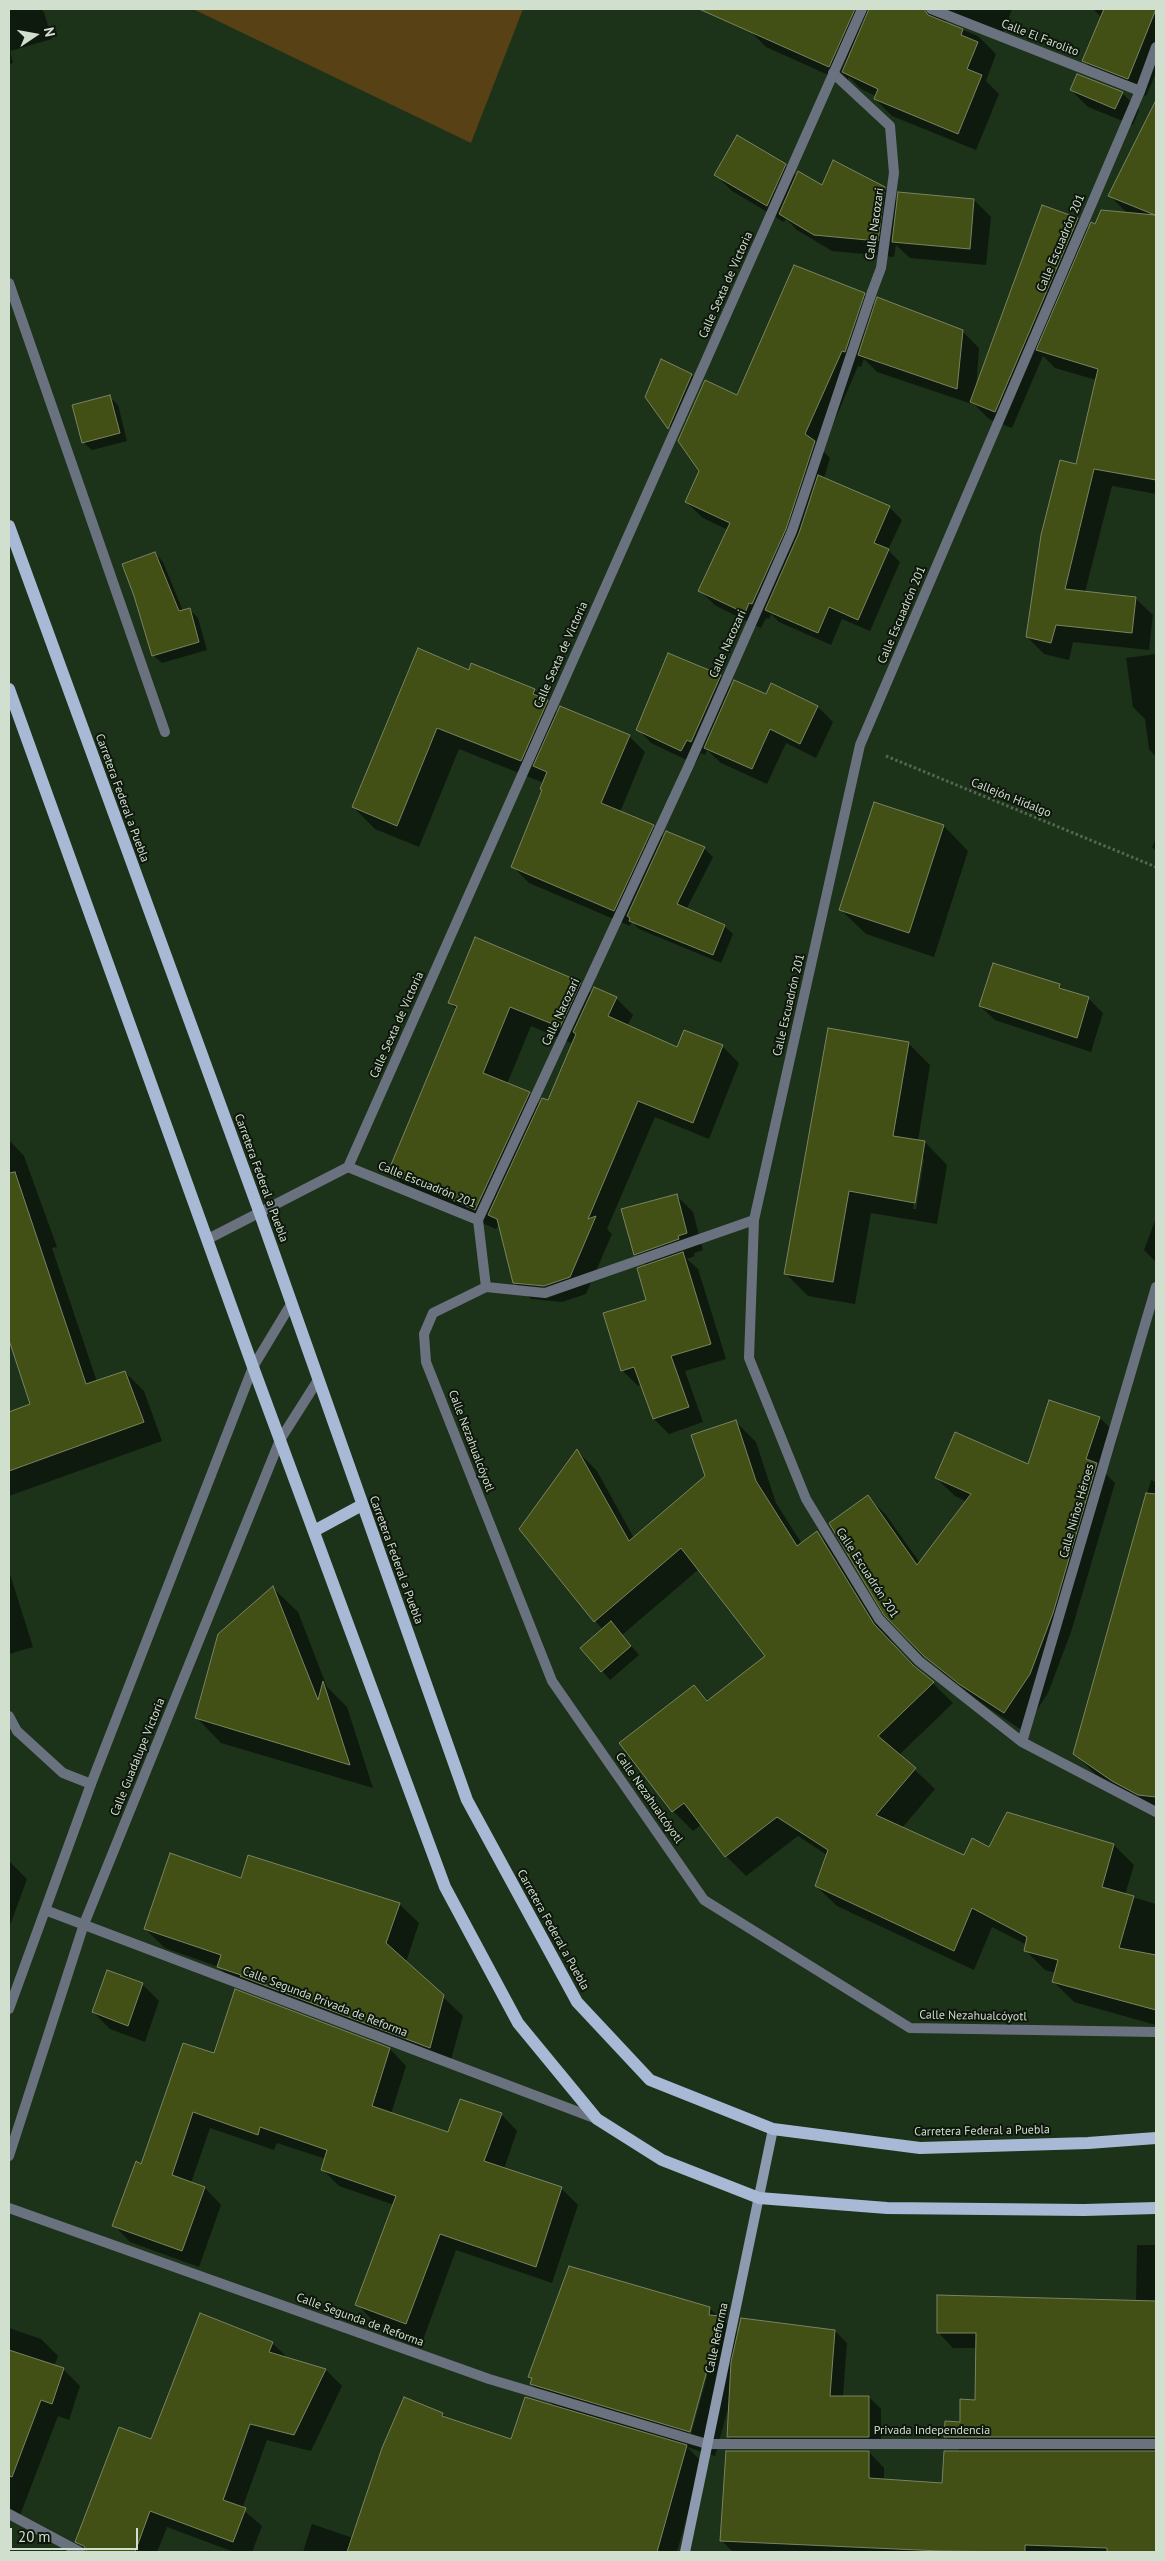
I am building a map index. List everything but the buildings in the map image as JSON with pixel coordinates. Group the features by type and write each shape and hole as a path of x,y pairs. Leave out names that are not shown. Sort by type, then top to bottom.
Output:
{"main road":[{"name":"Carretera Federal a Puebla","path":"9,526 259,1211 467,1800 577,2002 650,2080 773,2129 920,2148 1088,2143 1156,2138"},
{"path":"9,689 253,1368 445,1887 518,2023 597,2118 662,2160 759,2198 887,2208 1156,2208"},
{"path":"314,1532 362,1505"}],"street":[{"name":"Calle Sexta de Victoria","path":"348,1167 862,9"},
{"name":"Calle El Farolito","path":"931,9 1140,91"},
{"name":"Calle Escuadrón 201","path":"1156,47 1140,91 860,745 754,1220 749,1358 806,1499 879,1619 919,1661 1022,1742 1156,1812"},
{"name":"Calle Nacozari","path":"478,1220 689,765 792,531 881,268 894,173 890,126 833,73"},
{"path":"9,283 165,732"},
{"name":"Calle Escuadrón 201","path":"348,1167 478,1220 486,1287"},
{"path":"208,1239 259,1211 348,1167"},
{"path":"486,1287 545,1293 754,1220"},
{"name":"Calle Nezahualcóyotl","path":"486,1287 433,1313 424,1334 426,1362 552,1681 704,1900 910,2028 1156,2032"},
{"name":"Calle Niños Héroes","path":"1022,1742 1156,1287"},
{"path":"9,2009 91,1784 253,1368 291,1304"},
{"name":"Calle Guadalupe Victoria","path":"9,2156 84,1924 280,1440 318,1380"},
{"path":"9,1716 17,1731 63,1773 91,1784"},
{"name":"Calle Segunda Privada de Reforma","path":"45,1910 597,2118"},
{"name":"Calle Reforma","path":"685,2552 773,2129"},
{"name":"Calle Segunda de Reforma","path":"9,2208 489,2379 707,2444"},
{"name":"Privada Independencia","path":"707,2444 1156,2444"},
{"path":"9,2514 80,2552"}],"path":[{"name":"Callejón Hidalgo","path":"860,745 1156,867"}],"shaded area":[{"path":"193,9 523,9 471,143"}]}
